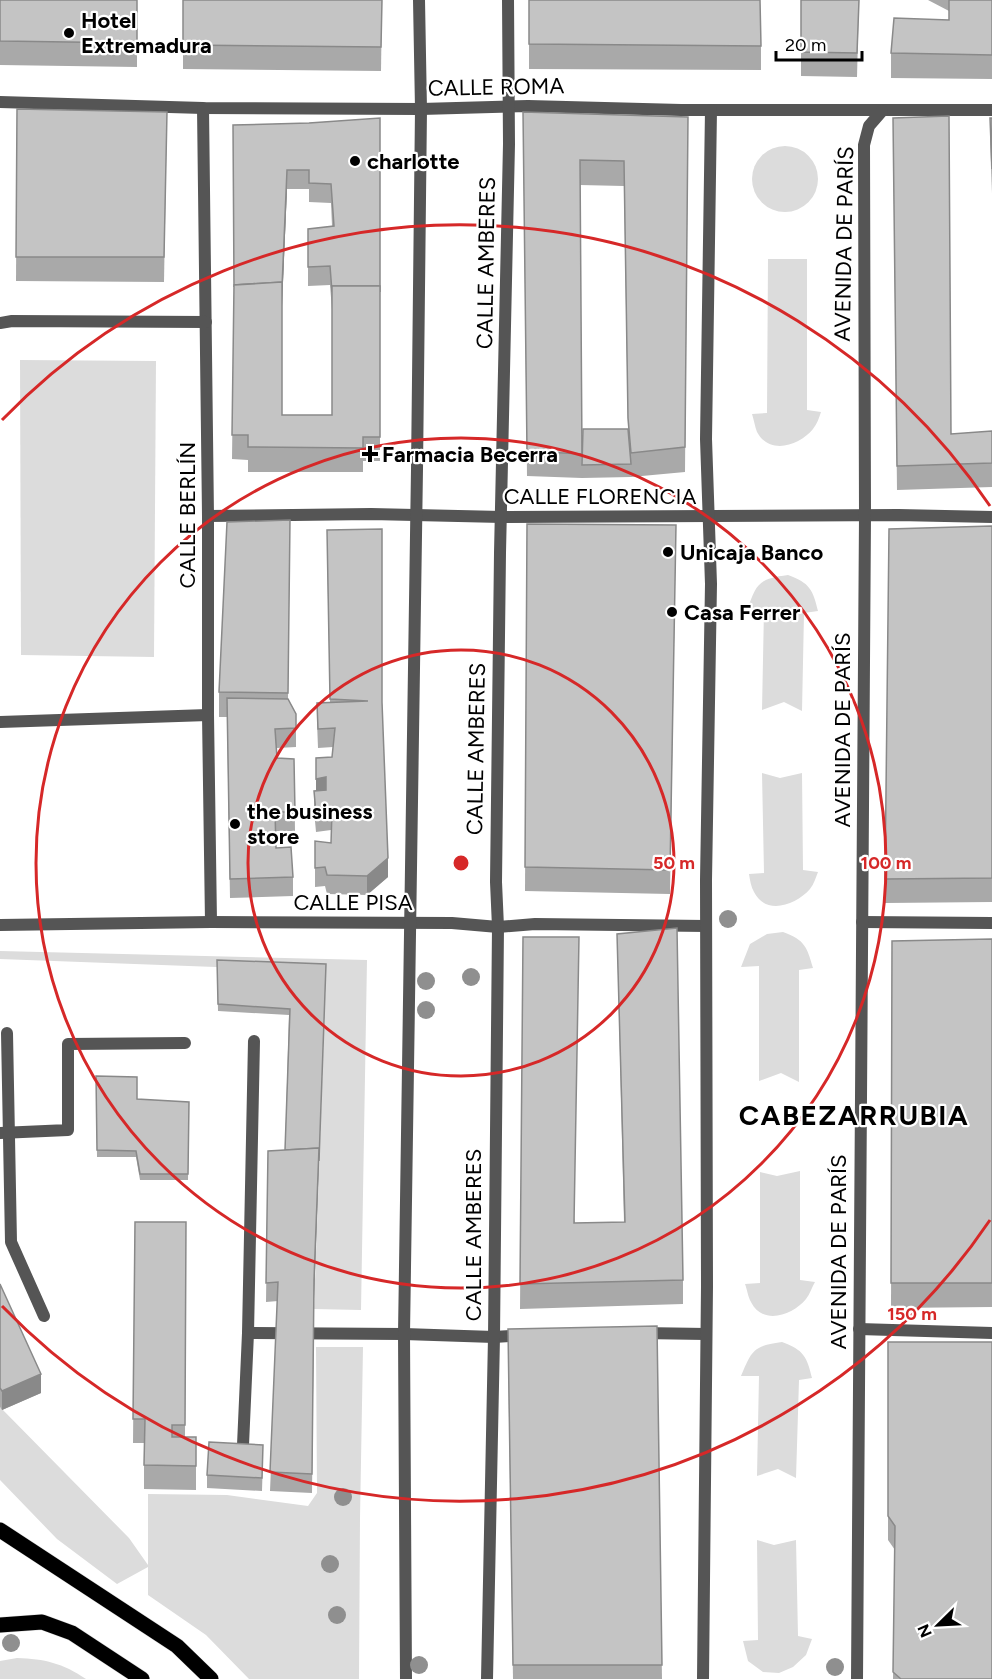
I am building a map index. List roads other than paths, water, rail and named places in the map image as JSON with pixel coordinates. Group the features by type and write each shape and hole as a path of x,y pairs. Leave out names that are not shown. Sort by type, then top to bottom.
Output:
{"main road":[{"path":"0,1530 177,1646 211,1679"},
{"path":"0,1625 42,1622 72,1633 141,1679"}],"street":[{"path":"406,1679 404,1334 417,516 421,109 419,0"},
{"name":"CALLE AMBERES","path":"487,1679 494,1337 498,927 496,835 509,156 508,0"},
{"name":"CALLE ROMA","path":"0,102 203,108 421,109 508,106 711,110 992,111"},
{"name":"CALLE BERLÍN","path":"203,108 211,922"},
{"path":"703,1679 706,926 711,584 705,439 711,110"},
{"name":"AVENIDA DE PARÍS","path":"857,1679 865,516 864,145 869,126 882,111"},
{"path":"0,323 12,321 206,322"},
{"name":"CALLE FLORENCIA","path":"208,516 371,514 502,518 992,517"},
{"path":"0,722 208,715"},
{"name":"CALLE PISA","path":"0,925 211,922 452,923 498,927 535,924 706,926"},
{"path":"862,922 992,923"},
{"path":"7,1033 4,1133 11,1242 44,1316"},
{"path":"243,1445 248,1333 254,1041"},
{"path":"4,1133 68,1130 68,1044 185,1043"},
{"path":"859,1329 992,1333"},
{"path":"248,1333 494,1337 533,1335"},
{"path":"625,1333 706,1334"}],"place":[{"name":"Hotel Extremadura","path":"69,33"},
{"name":"charlotte","path":"355,161"},
{"name":"Farmacia Becerra","path":"370,454"},
{"name":"Unicaja Banco","path":"668,552"},
{"name":"Casa Ferrer","path":"672,612"},
{"name":"the business store","path":"235,824"}],"district":[{"name":"CABEZARRUBIA","path":"854,1115"}]}
